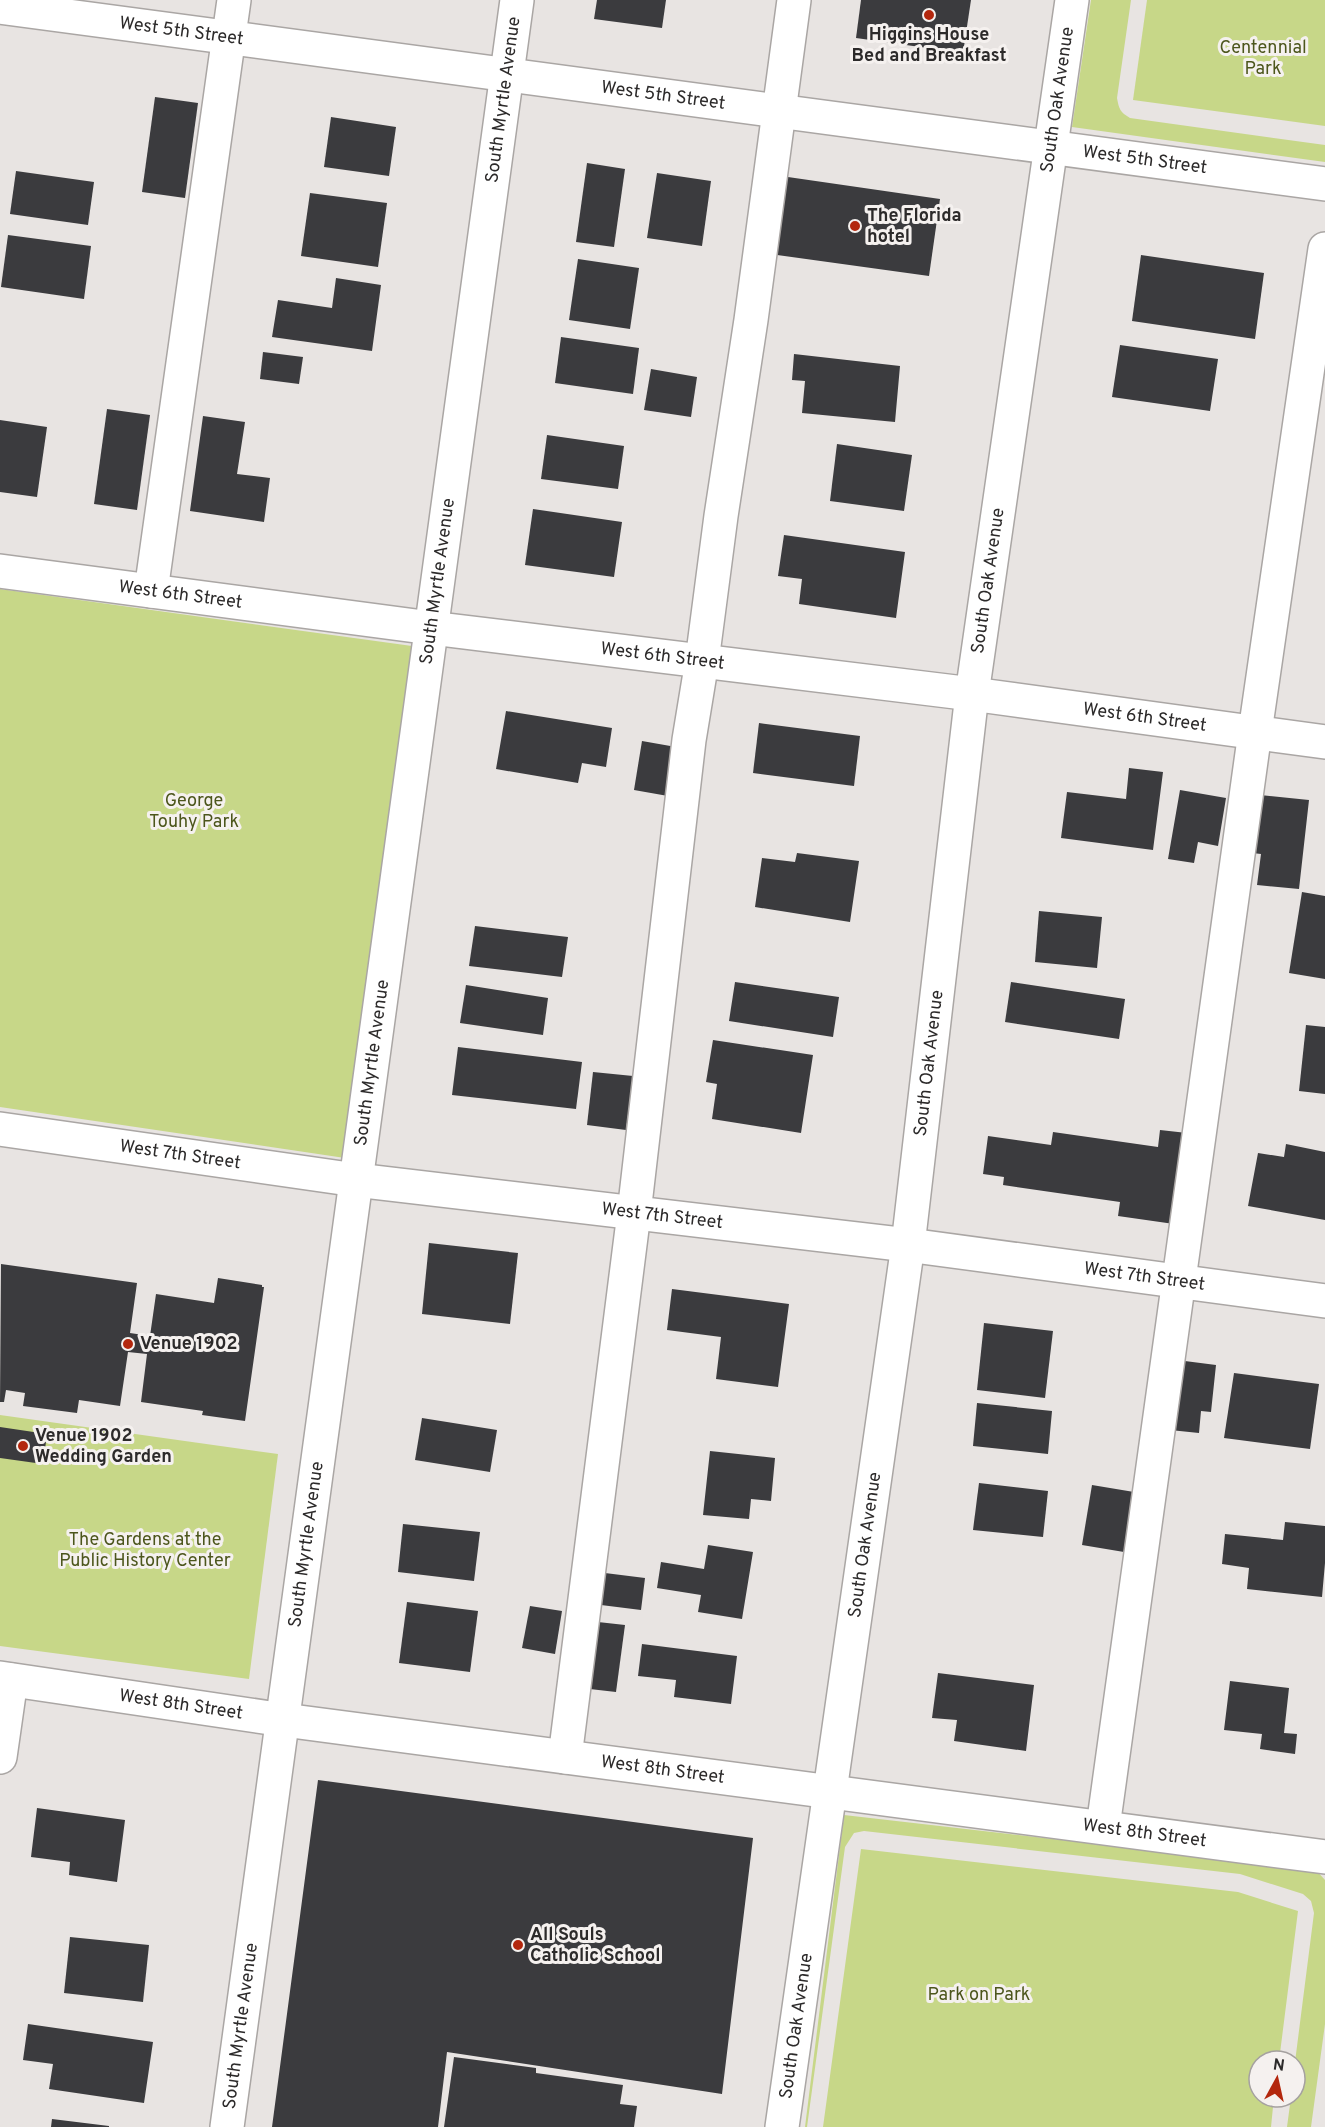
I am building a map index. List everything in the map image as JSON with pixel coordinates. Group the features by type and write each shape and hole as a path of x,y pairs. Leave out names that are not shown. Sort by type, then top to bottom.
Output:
{"street":[{"path":"151,591 234,0"},
{"name":"South Myrtle Avenue","path":"227,2127 517,0"},
{"path":"565,1757 634,1213 689,741 756,287 794,0"},
{"name":"South Oak Avenue","path":"782,2127 908,1245 972,694 1072,0"},
{"name":"West 5th Street","path":"0,7 1325,184"},
{"path":"1103,1827 1255,732 1325,249"},
{"name":"West 6th Street","path":"0,571 431,628 972,694 1325,742"},
{"name":"West 7th Street","path":"0,1129 356,1180 908,1245 1325,1301"},
{"path":"0,1756 6,1679"},
{"name":"West 8th Street","path":"6,1679 284,1720 1325,1857"}],"green space":[{"path":"1091,0 1131,0 1117,98 1120,110 1127,116 1325,145 1325,162 1072,127"},
{"name":"Centennial Park","path":"1147,0 1325,0 1325,126 1133,100"},
{"name":"George Touhy Park","path":"0,589 412,646 345,1158 0,1107"},
{"name":"The Gardens at the Public History Center","path":"0,1415 278,1454 249,1679 0,1646"},
{"path":"844,1815 1315,1869 1325,1880 1325,2024 1311,2127 1287,2127 1289,2109 1307,2109 1307,2049 1297,2049 1314,1913 1311,1901 1303,1894 1240,1874 864,1831 854,1833 845,1847 807,2127 805,2127"},
{"name":"Park on Park","path":"861,1849 1238,1892 1298,1911 1281,2049 1247,2049 1247,2109 1273,2109 1271,2127 823,2127"}],"building":[{"path":"597,0 666,0 662,28 594,19"},
{"path":"861,0 971,0 963,53 856,38"},
{"path":"155,97 198,103 185,198 142,192"},
{"path":"331,117 396,127 389,176 324,167"},
{"path":"587,163 625,169 614,247 576,242"},
{"path":"16,171 94,182 88,225 10,214"},
{"path":"657,173 711,181 702,246 647,238"},
{"name":"The Florida hotel","path":"781,176 940,199 929,276 770,254"},
{"path":"310,193 387,203 378,267 301,256"},
{"path":"8,235 91,246 84,299 1,287"},
{"path":"1141,255 1264,273 1255,339 1132,321"},
{"path":"578,259 639,268 630,329 569,320"},
{"path":"336,278 381,285 372,351 272,337 278,300 332,308"},
{"path":"561,337 639,348 633,394 555,383"},
{"path":"1120,345 1218,359 1210,411 1112,397"},
{"path":"263,352 303,357 299,384 260,379"},
{"path":"794,354 900,366 895,422 802,413 805,381 792,380"},
{"path":"651,369 697,377 691,417 644,410"},
{"path":"107,409 150,415 137,510 94,504"},
{"path":"203,416 245,422 237,474 270,478 264,522 190,511"},
{"path":"0,420 47,427 37,497 0,492"},
{"path":"547,435 624,446 618,489 541,479"},
{"path":"837,444 912,455 904,511 830,501"},
{"path":"533,509 622,522 614,577 525,565"},
{"path":"784,535 905,552 896,618 799,604 802,579 778,576"},
{"path":"506,711 612,728 606,767 582,763 578,783 496,769"},
{"path":"759,723 860,736 854,786 753,773"},
{"path":"642,741 676,747 668,796 634,790"},
{"path":"1129,768 1163,772 1153,850 1061,838 1067,792 1126,799"},
{"path":"1180,790 1226,798 1218,846 1198,842 1194,863 1168,859"},
{"path":"1251,794 1309,800 1299,889 1257,885 1261,854 1244,852"},
{"path":"797,853 859,861 850,922 755,907 762,858 795,862"},
{"path":"1302,892 1325,896 1325,979 1289,973"},
{"path":"1039,911 1102,917 1097,968 1035,962"},
{"path":"475,926 568,937 562,977 469,966"},
{"path":"735,982 839,997 833,1037 729,1021"},
{"path":"1011,982 1125,999 1119,1039 1005,1022"},
{"path":"466,985 548,998 543,1035 460,1023"},
{"path":"1306,1025 1325,1027 1325,1094 1299,1091"},
{"path":"713,1040 813,1055 801,1133 712,1119 717,1084 706,1082"},
{"path":"458,1047 582,1062 576,1109 452,1095"},
{"path":"593,1072 633,1076 626,1130 587,1125"},
{"path":"1160,1130 1187,1133 1174,1224 1118,1216 1120,1202 1003,1185 1004,1177 983,1174 988,1136 1051,1145 1053,1132 1158,1147"},
{"path":"1286,1144 1325,1152 1325,1220 1248,1206 1258,1153 1284,1157"},
{"path":"429,1243 518,1253 510,1324 422,1314"},
{"name":"Venue 1902","path":"1,1264 137,1283 130,1333 150,1336 156,1294 214,1303 218,1278 262,1285 264,1287 245,1421 202,1415 203,1411 141,1402 147,1354 128,1352 120,1406 79,1400 77,1413 23,1406 25,1393 6,1390 4,1402 0,1402"},
{"path":"672,1289 789,1304 778,1387 716,1379 721,1337 667,1330"},
{"path":"984,1323 1053,1331 1045,1398 977,1390"},
{"path":"1177,1360 1216,1365 1211,1412 1201,1411 1199,1433 1170,1430"},
{"path":"1234,1373 1319,1384 1310,1449 1224,1438"},
{"path":"977,1403 1052,1411 1048,1454 973,1446"},
{"path":"422,1418 497,1430 490,1472 415,1460"},
{"name":"Venue 1902 Wedding Garden","path":"0,1427 47,1434 43,1464 0,1458"},
{"path":"710,1451 775,1458 771,1501 751,1499 749,1519 703,1515"},
{"path":"979,1483 1048,1491 1043,1537 973,1530"},
{"path":"1092,1485 1140,1493 1130,1553 1082,1545"},
{"path":"1285,1522 1325,1526 1322,1597 1247,1589 1249,1568 1222,1564 1225,1534 1283,1540"},
{"path":"403,1524 480,1532 474,1581 398,1572"},
{"path":"708,1545 753,1552 742,1619 698,1612 701,1595 657,1588 661,1562 704,1569"},
{"path":"605,1573 645,1578 641,1610 601,1605"},
{"path":"407,1602 478,1611 470,1672 399,1663"},
{"path":"530,1606 562,1611 555,1654 522,1648"},
{"path":"589,1621 625,1625 616,1692 581,1688"},
{"path":"642,1644 737,1656 731,1704 674,1697 676,1680 638,1676"},
{"path":"938,1673 1034,1685 1026,1751 954,1741 957,1720 932,1718"},
{"path":"1230,1681 1289,1688 1284,1733 1297,1734 1295,1754 1260,1749 1262,1734 1224,1730"},
{"name":"All Souls Catholic School","path":"318,1780 753,1838 722,2094 447,2052 438,2127 272,2127"},
{"path":"37,1808 125,1820 117,1882 69,1875 70,1862 31,1857"},
{"path":"70,1937 149,1945 143,2002 64,1993"},
{"path":"28,2024 153,2042 144,2103 49,2089 53,2064 23,2060"},
{"path":"454,2057 536,2068 536,2073 623,2085 620,2104 637,2106 634,2127 444,2127"},
{"path":"52,2119 109,2126 109,2127 51,2127"}],"place":[{"name":"Higgins House Bed and Breakfast","path":"929,15"},
{"name":"The Florida hotel","path":"855,226"},
{"name":"Venue 1902","path":"128,1344"},
{"name":"Venue 1902 Wedding Garden","path":"23,1446"},
{"name":"All Souls Catholic School","path":"518,1945"}]}
